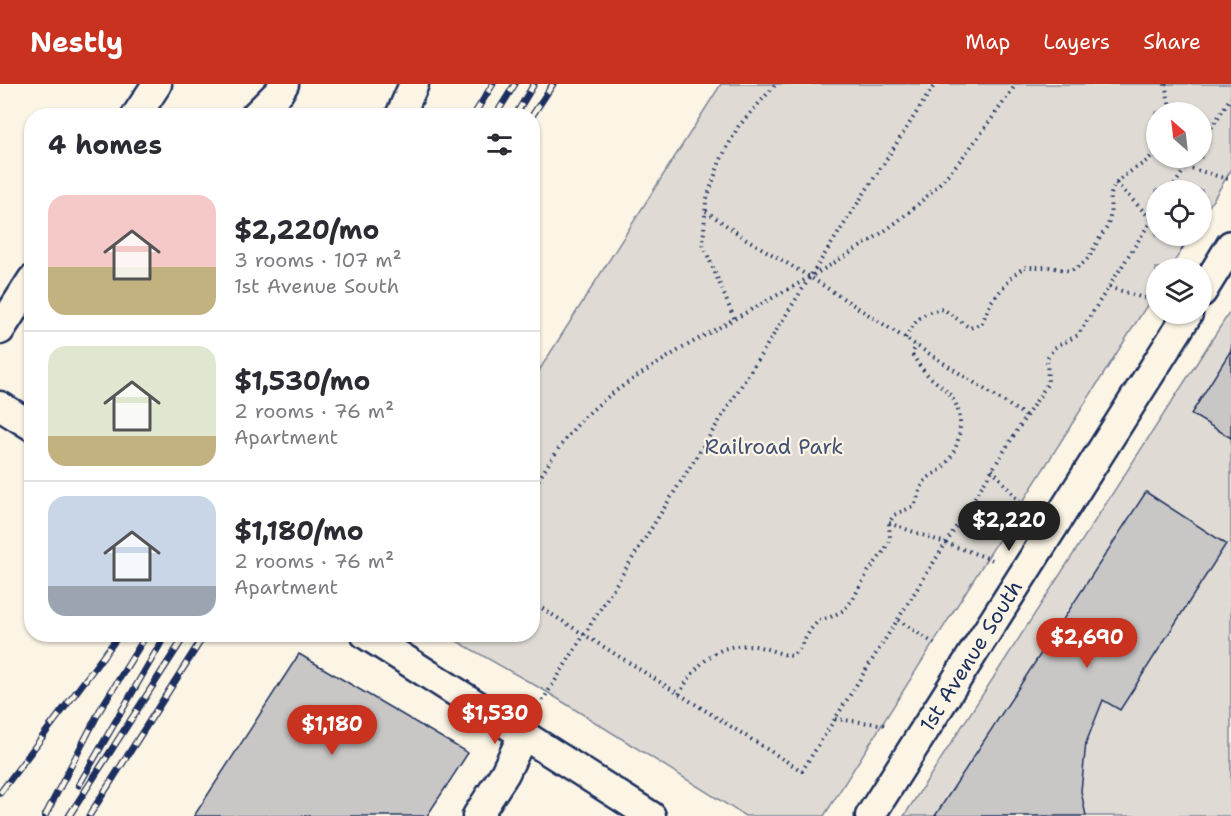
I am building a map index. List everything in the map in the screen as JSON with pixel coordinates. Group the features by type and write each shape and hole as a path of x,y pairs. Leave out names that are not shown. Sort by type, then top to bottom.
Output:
{"street":[{"path":"141,108 157,84"},
{"path":"263,108 284,84"},
{"path":"404,108 414,84"},
{"path":"1212,276 1231,245"},
{"path":"0,330 24,292"},
{"name":"1st Avenue South","path":"870,816 1182,324"},
{"path":"378,642 651,816"},
{"path":"477,816 505,773 523,735"}],"path":[{"path":"734,318 704,244 706,201 720,161 738,127 776,84"},
{"path":"523,735 810,278 935,84"},
{"path":"540,478 560,447 588,413 627,382 734,318 810,278 884,231 922,201 955,169 1016,84"},
{"path":"1165,84 1169,102"},
{"path":"1212,127 1231,97"},
{"path":"905,338 918,318 928,312 943,309 970,328 982,323 991,302 1012,277 1024,267 1056,267 1071,271 1083,264 1091,257 1109,221 1110,193 1116,183 1136,166 1146,163"},
{"path":"1189,168 1231,180"},
{"path":"1116,183 1146,213"},
{"path":"706,211 743,237 1026,416"},
{"path":"540,607 802,771 1048,383 1047,358 1054,348 1078,335 1146,228"},
{"path":"1179,246 1186,253"},
{"path":"1109,287 1146,299"},
{"path":"679,694 699,664 713,654 730,648 743,645 756,646 792,656 819,620 829,618 844,610 853,599 868,572 885,550 890,538 889,523 894,515 914,506 923,484 949,459 956,447 959,435 957,409 950,395 917,363 912,354 916,345"},
{"path":"992,470 1025,509"},
{"path":"889,523 993,560"},
{"path":"898,620 938,646"},
{"path":"835,720 887,725"}],"green space":[{"name":"Railroad Park","path":"721,84 1231,84 1231,170 1212,201 1212,180 1146,180 1146,246 1184,246 1177,258 1146,258 1146,307 824,816 745,816 547,692 458,642 540,642 540,369"},
{"path":"1231,310 1231,816 904,816"}],"building":[{"path":"1231,350 1231,438 1191,414"},
{"path":"1146,492 1226,544 1120,710 1103,700 1086,743 1081,791 1086,816 935,816"},
{"path":"299,654 468,753 427,816 194,816"}],"railway":[{"path":"478,108 493,84"},
{"path":"500,108 515,84"},
{"path":"520,108 534,84"},
{"path":"537,108 553,84"},
{"path":"0,793 114,642"},
{"path":"45,816 100,710 142,642"},
{"path":"79,785 161,642"},
{"path":"69,816 181,642"},
{"path":"89,816 200,642"}]}
